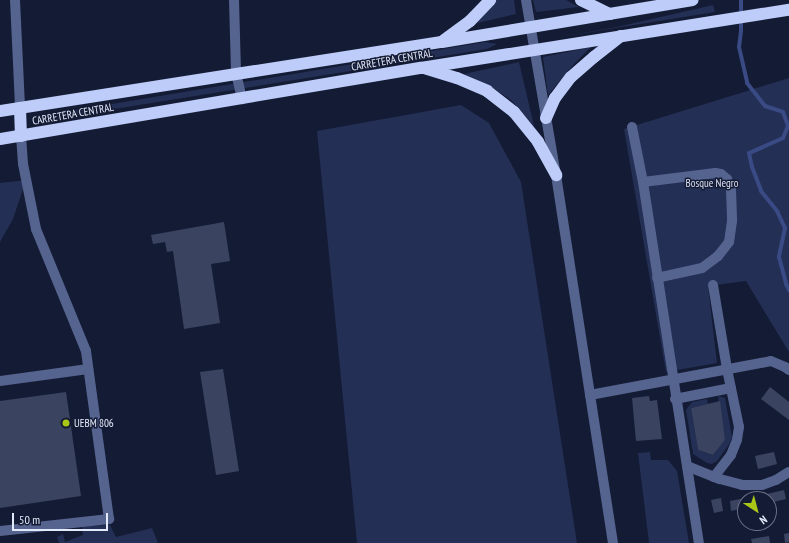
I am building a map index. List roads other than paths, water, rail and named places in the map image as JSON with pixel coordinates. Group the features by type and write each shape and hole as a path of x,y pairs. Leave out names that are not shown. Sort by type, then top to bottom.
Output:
{"highway":[{"path":"442,42 470,21 490,0"},
{"path":"581,0 610,14"},
{"name":"CARRETERA CENTRAL","path":"0,111 442,42 693,0"},
{"name":"CARRETERA CENTRAL","path":"0,139 421,68 789,10"},
{"path":"546,118 555,98 571,77 623,35"},
{"path":"421,68 457,78 487,91 514,112 538,142 556,175"},
{"path":"20,108 21,136"}],"street":[{"path":"15,0 20,108"},
{"path":"234,0 236,73 242,99"},
{"path":"526,0 556,175 613,543"},
{"path":"632,127 699,543"},
{"path":"0,531 109,519 86,351 36,229 23,164 21,136"},
{"path":"642,182 715,173 722,174 727,179 731,189 732,221 729,242 718,256 702,268 657,278"},
{"path":"713,284 726,369 740,427 731,455 714,477"},
{"path":"590,394 771,361 785,366 789,370"},
{"path":"0,381 88,369"},
{"path":"676,399 731,388"},
{"path":"686,466 714,477 742,485 762,485 776,480 789,472"}],"waterway":[{"path":"741,0 741,31 739,47 747,83 765,106 783,112 788,126 783,138 749,153 752,167 761,191 777,211 785,228 779,257 789,290"}],"place":[{"name":"UEBM 806","path":"66,423"}],"park label":[{"name":"Bosque Negro","path":"712,183"}]}
